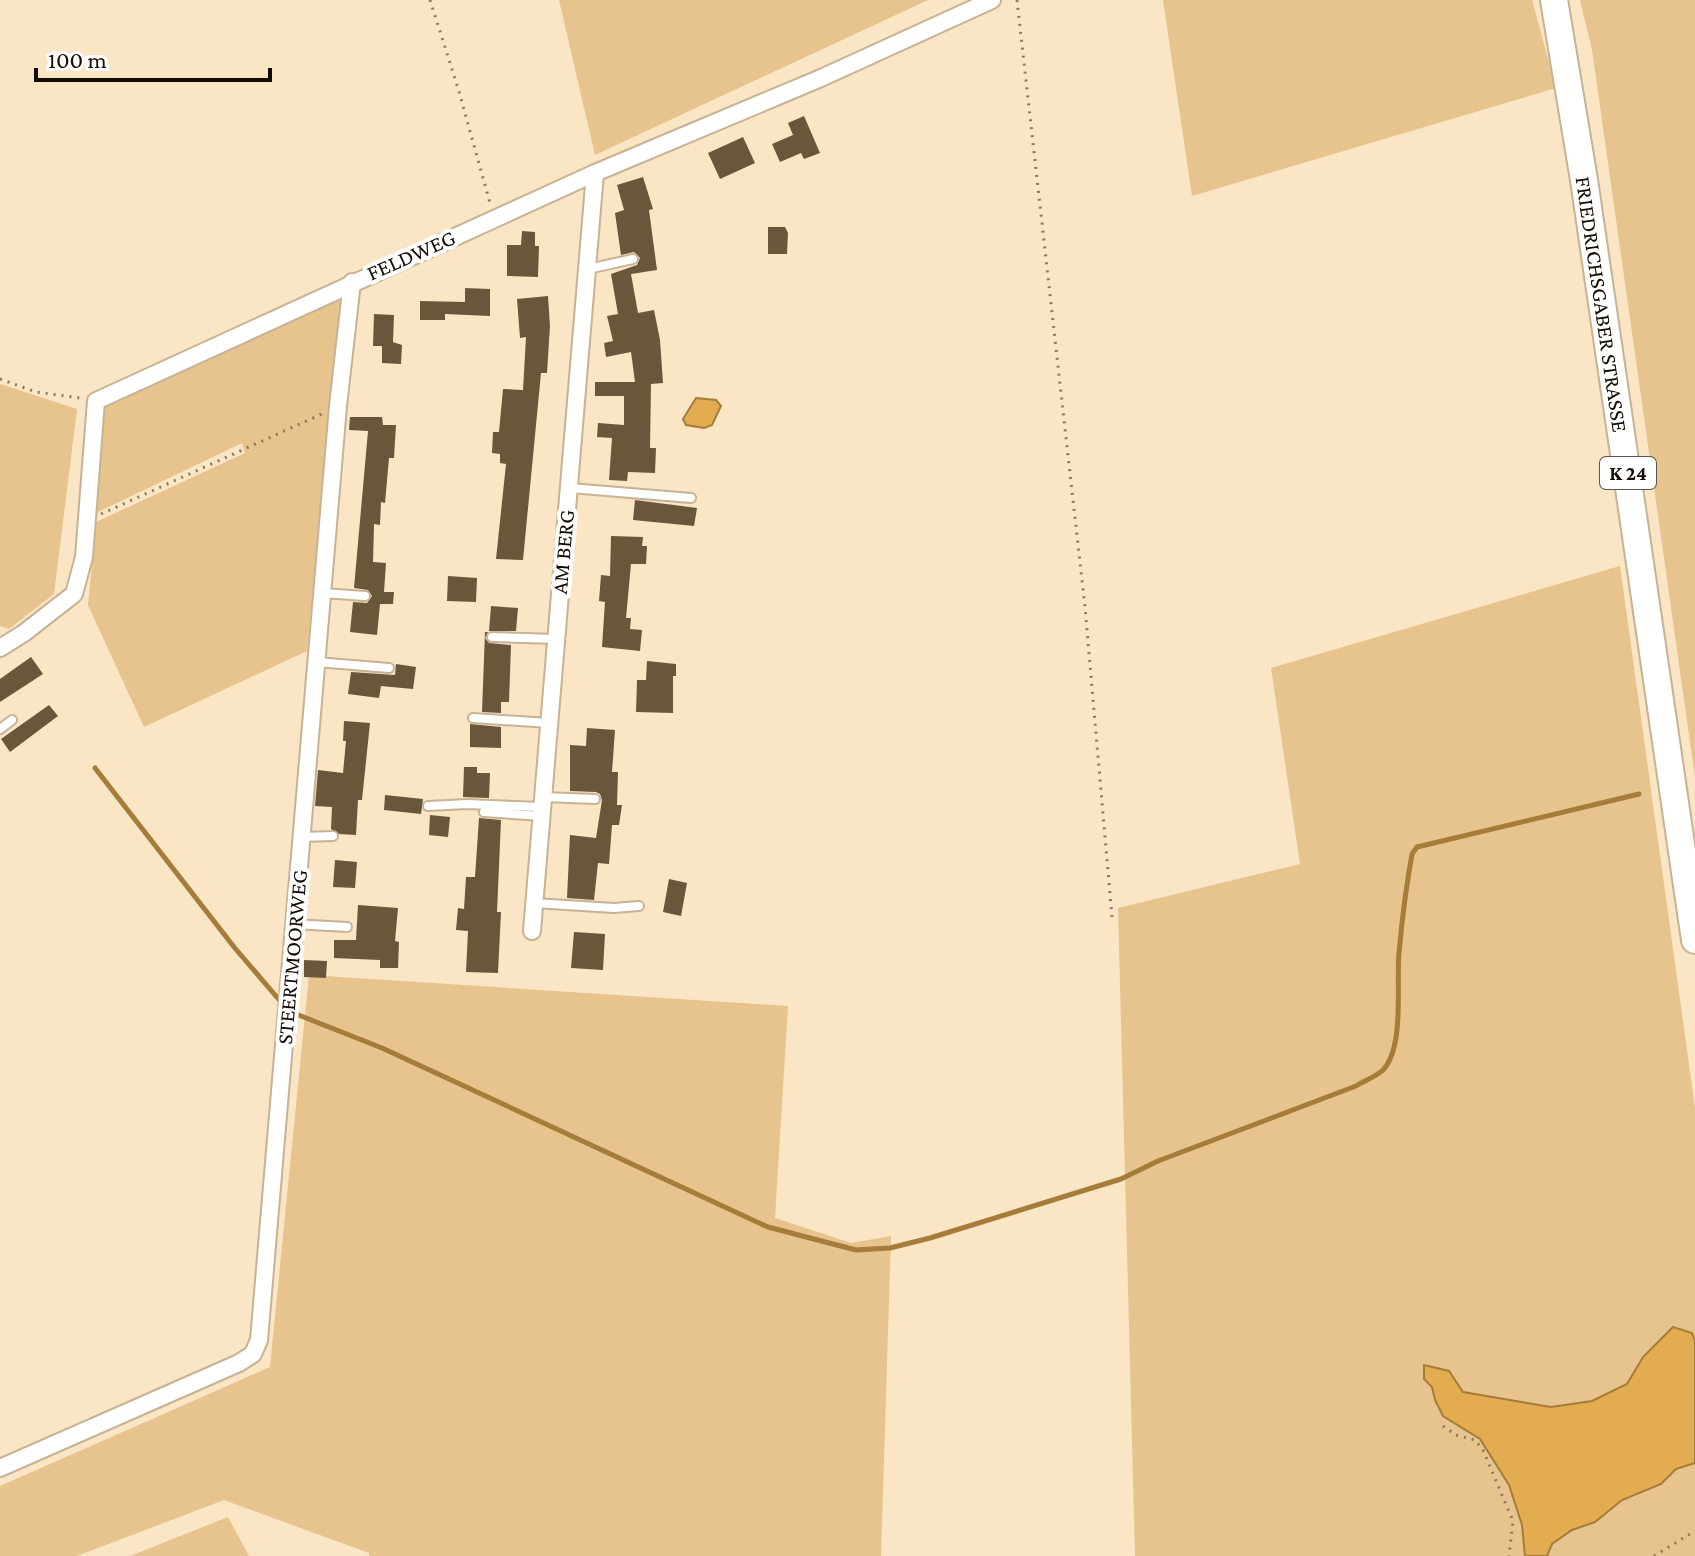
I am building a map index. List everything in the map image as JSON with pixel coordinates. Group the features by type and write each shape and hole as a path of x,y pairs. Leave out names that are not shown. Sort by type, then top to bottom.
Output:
{"main road":[{"name":"FRIEDRICHSGABER STRASSE","path":"1554,0 1589,210 1695,940"}],"street":[{"name":"FELDWEG","path":"96,401 494,218 821,78 992,0"},
{"name":"AM BERG","path":"532,931 595,173"},
{"name":"STEERTMOORWEG","path":"0,1468 239,1363 253,1354 259,1340 338,406 352,282"},
{"path":"0,648 74,594 84,557 96,401"}],"lane":[{"path":"587,269 633,259"},
{"path":"569,488 691,498"},
{"path":"322,593 365,596"},
{"path":"492,637 556,639"},
{"path":"316,662 389,668"},
{"path":"473,718 549,723"},
{"path":"0,729 12,720"},
{"path":"484,812 595,799"},
{"path":"428,806 542,807"},
{"path":"302,837 333,836"},
{"path":"534,903 614,908 639,906"},
{"path":"294,924 347,927"}],"path":[{"path":"430,0 494,218"},
{"path":"1017,0 1085,607 1112,917"},
{"path":"0,379 36,392 96,401"},
{"path":"87,521 338,406"},
{"path":"1443,1426 1456,1435 1475,1440 1483,1450 1513,1521 1509,1556"},
{"path":"1654,1556 1695,1531"}],"shaded area":[{"path":"559,0 928,0 595,155"},
{"path":"1163,0 1532,0 1556,88 1192,196"},
{"path":"1580,0 1695,0 1695,777 1592,50"},
{"path":"341,296 307,651 144,727 88,605 96,522 245,453 242,443 94,514 102,407"},
{"path":"0,384 77,409 54,594 9,629 0,626"},
{"path":"696,398 716,400 721,406 712,425 704,428 686,425 683,419"},
{"path":"1620,566 1695,1108 1695,1341 1692,1333 1673,1327 1643,1357 1627,1384 1592,1401 1551,1407 1463,1392 1449,1371 1432,1387 1443,1416 1480,1439 1509,1485 1522,1525 1525,1556 1135,1556 1118,908 1300,864 1271,668"},
{"path":"309,975 788,1006 775,1218 851,1243 891,1236 881,1556 369,1556 369,1553 224,1500 77,1556 0,1556 0,1486 270,1367"},
{"path":"1673,1327 1692,1333 1695,1341 1695,1463 1676,1469 1661,1484 1622,1500 1595,1522 1572,1530 1552,1544 1547,1556 1525,1556 1522,1525 1509,1485 1480,1439 1443,1416 1432,1387 1424,1379 1424,1365 1449,1371 1463,1392 1551,1407 1592,1401 1627,1384 1643,1357"},
{"path":"1695,1463 1695,1556 1547,1556 1551,1544 1572,1530 1595,1522 1622,1500 1661,1484 1676,1469"},
{"path":"228,1517 249,1556 130,1556"}],"building":[{"path":"804,116 820,153 804,159 801,153 780,162 772,144 793,135 788,123"},
{"path":"743,137 755,163 720,179 708,153"},
{"path":"643,177 653,209 649,210 657,270 631,274 638,313 654,310 660,340 663,383 651,384 650,448 656,448 655,473 628,472 627,481 609,480 612,438 597,437 598,423 624,425 624,396 595,396 595,382 635,382 631,352 606,357 604,343 613,341 607,316 618,314 611,274 637,265 640,258 634,252 621,255 615,213 624,210 617,185"},
{"path":"768,227 785,227 788,233 787,254 768,254"},
{"path":"522,231 535,232 535,246 539,246 538,277 507,276 507,245 521,245"},
{"path":"465,288 490,289 490,316 445,314 445,320 420,320 420,301 465,302"},
{"path":"548,296 547,373 541,373 523,560 496,559 506,464 500,463 500,454 492,453 493,432 499,432 503,389 523,390 526,337 520,338 517,299"},
{"path":"374,314 394,315 393,342 402,345 401,364 382,363 382,346 373,346"},
{"path":"350,417 382,417 383,425 396,425 394,458 389,458 385,503 381,502 380,525 374,524 373,562 386,563 384,592 394,592 393,604 380,604 377,635 350,632 353,602 367,603 372,596 368,590 354,588 368,431 349,430"},
{"path":"635,500 697,508 694,526 633,520"},
{"path":"611,536 643,537 642,546 647,546 646,564 631,564 626,618 631,618 630,629 642,630 640,651 602,647 605,602 599,601 601,575 610,576"},
{"path":"448,576 477,578 476,602 447,601"},
{"path":"491,606 518,608 516,631 489,631"},
{"path":"485,632 488,632 485,638 489,643 511,645 509,702 501,702 501,713 482,712"},
{"path":"31,657 43,674 0,702 0,679"},
{"path":"647,661 676,664 673,713 636,712 637,680 646,680"},
{"path":"396,664 416,667 413,689 381,686 379,698 348,694 351,672 395,675"},
{"path":"49,705 58,716 10,752 1,739"},
{"path":"344,721 370,723 356,835 339,834 331,829 332,807 315,806 318,770 343,773"},
{"path":"470,724 501,727 501,748 470,747"},
{"path":"587,728 615,730 612,772 618,772 617,805 622,805 619,825 612,825 609,864 598,863 594,900 567,898 570,835 596,838 602,800 596,792 570,791 570,745 586,746"},
{"path":"464,767 477,767 477,773 490,773 489,798 463,797"},
{"path":"385,795 423,799 421,814 384,810"},
{"path":"430,815 450,817 448,837 429,835"},
{"path":"479,818 501,820 498,973 466,972 468,931 456,930 458,908 464,909 466,877 475,877"},
{"path":"335,860 357,862 355,888 333,887"},
{"path":"669,879 687,883 681,916 663,912"},
{"path":"358,905 398,908 395,941 399,942 398,968 380,968 380,960 334,958 334,940 356,940"},
{"path":"574,932 605,934 603,970 571,968"},
{"path":"304,960 327,961 326,978 304,977"}],"waterway":[{"path":"95,768 234,947 281,1002"},
{"path":"296,1014 382,1048 768,1227 856,1250 890,1248 1121,1179 1158,1161 1356,1086 1377,1074 1390,1059 1397,1031 1403,916 1412,854 1417,847 1639,794"}]}
